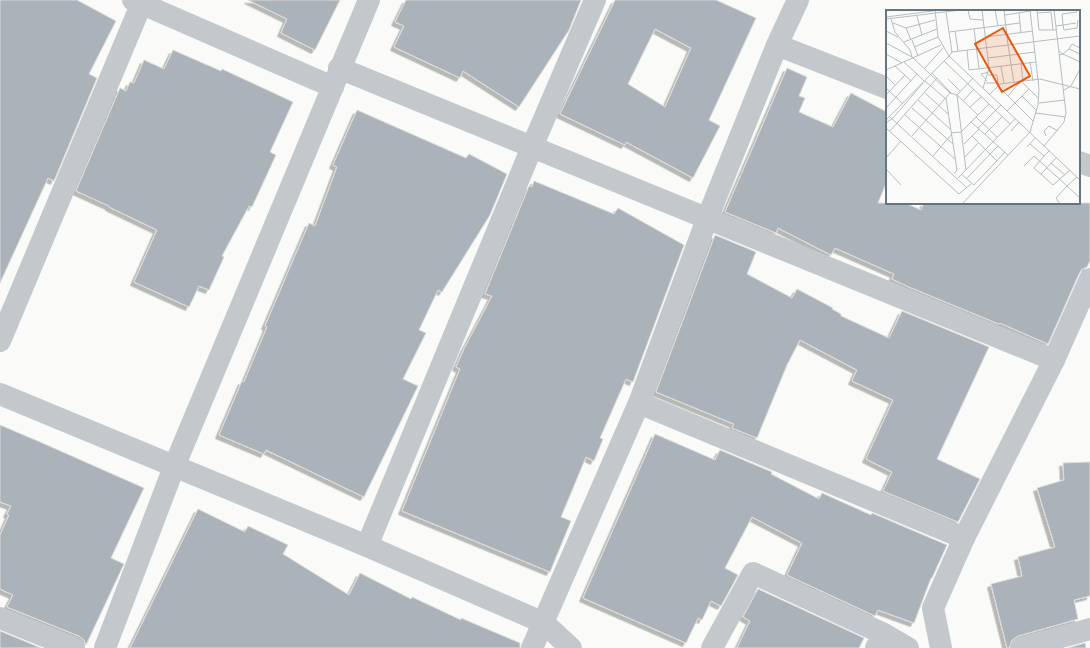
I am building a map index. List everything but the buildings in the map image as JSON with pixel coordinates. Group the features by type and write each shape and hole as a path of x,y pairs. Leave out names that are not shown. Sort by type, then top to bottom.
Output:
{"street":[{"path":"105,648 174,467 369,0"},
{"path":"367,546 532,147 595,0"},
{"path":"532,648 639,403 707,219 777,45 798,0"},
{"path":"0,341 139,1 336,78 532,147 1054,360"},
{"path":"777,45 886,88"},
{"path":"1080,162 1090,166"},
{"path":"941,648 933,608 964,538 1054,360 1090,279"},
{"path":"0,394 367,546 544,623 572,648"},
{"path":"639,403 964,538"},
{"path":"712,648 753,573 880,641 908,648"},
{"path":"0,618 74,648"},
{"path":"1021,648 1090,629"}]}
